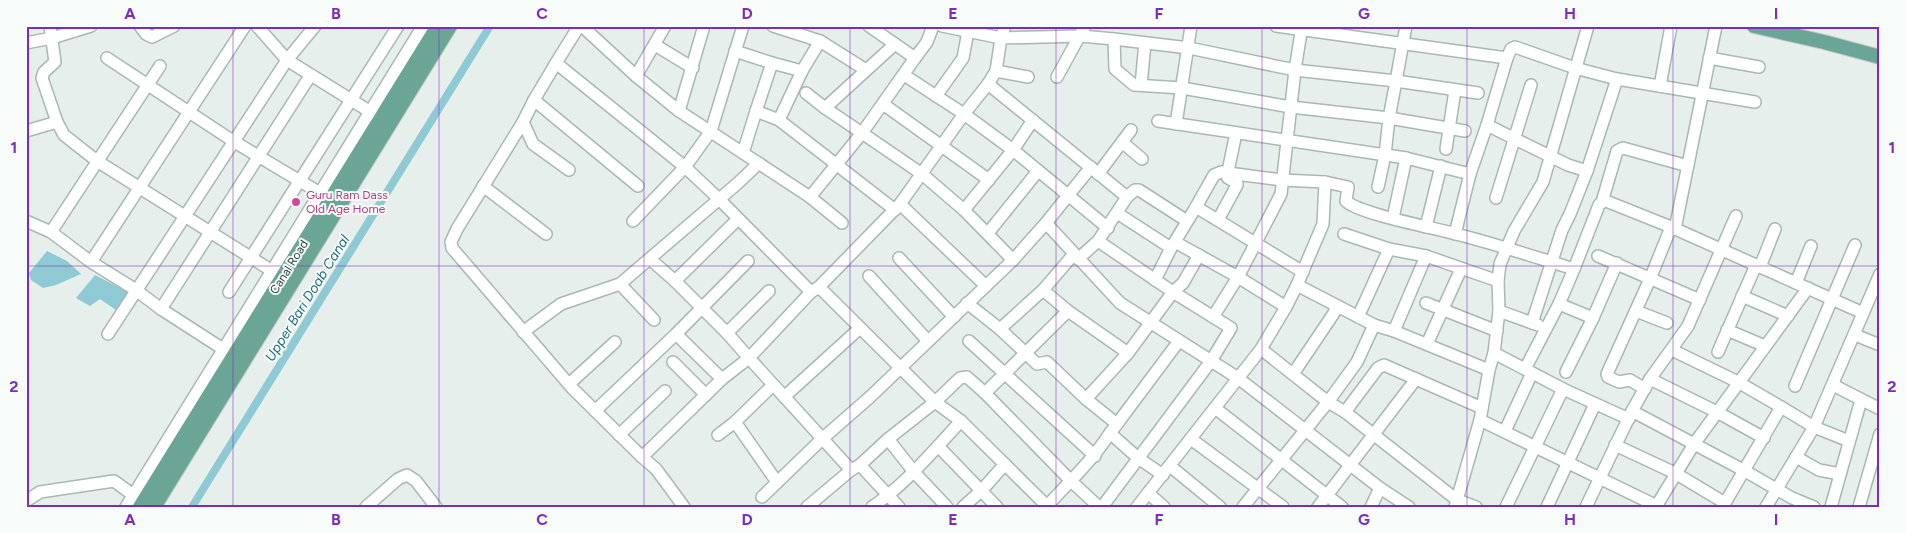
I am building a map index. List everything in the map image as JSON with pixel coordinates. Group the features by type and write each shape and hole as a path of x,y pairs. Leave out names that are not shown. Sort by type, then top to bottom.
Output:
{"main road":[{"name":"Canal Road","path":"143,503 277,274 375,116 438,26"},
{"name":"Canal Road","path":"143,503 450,26"},
{"path":"1788,26 1880,50"},
{"path":"1762,27 1880,57"}],"street":[{"path":"50,26 55,62 44,72 42,78 57,122 64,135 97,160 277,274"},
{"path":"26,43 52,38 91,26"},
{"path":"140,26 146,34 152,37 174,26"},
{"path":"90,262 245,26"},
{"path":"257,26 287,60 375,116"},
{"path":"108,334 287,60 314,26"},
{"path":"229,292 398,26"},
{"path":"126,507 143,503 223,348 277,274 320,193 375,116 424,26"},
{"path":"684,507 656,469 568,384 452,248 451,242 457,229 523,122 556,63 581,26 636,76 679,111 810,197 842,223"},
{"path":"636,76 665,26"},
{"path":"679,111 704,26"},
{"path":"633,222 685,167 711,131 743,26"},
{"path":"772,26 820,41 866,70"},
{"path":"810,197 838,165 904,76 927,42 933,26"},
{"path":"942,26 969,29 1001,38 1083,31 1114,39 1189,48 1295,70 1396,81 1478,93"},
{"path":"642,457 722,379 749,358 898,207 996,71 1001,38 1005,26"},
{"path":"1176,124 1191,26"},
{"path":"1276,26 1507,58"},
{"path":"1378,187 1406,26"},
{"path":"1456,503 1481,414 1494,353 1499,311 1498,281 1500,264 1522,216 1543,182 1588,26"},
{"path":"1660,86 1671,26"},
{"path":"1716,26 1688,166 1673,228 1607,374 1608,377 1619,382 1630,380 1648,384 1717,412 1764,438"},
{"path":"870,27 915,58"},
{"path":"936,96 960,63 969,29"},
{"path":"1213,317 1238,277 1279,201 1295,70 1302,29"},
{"path":"1057,77 1083,31"},
{"path":"1114,39 1115,69 1134,84 1182,88 1465,131"},
{"path":"779,120 802,71 820,41"},
{"path":"1141,85 1145,43"},
{"path":"655,44 692,68"},
{"path":"825,108 895,44"},
{"path":"1455,234 1470,174 1507,58 1511,49 1515,47 1575,68 1617,79 1755,102"},
{"path":"735,51 802,71"},
{"path":"106,58 233,141 320,193"},
{"path":"1709,58 1759,67"},
{"path":"556,63 685,167 738,219 860,328 935,402 961,421 1046,506 1095,456 1179,341"},
{"path":"743,153 772,63"},
{"path":"50,232 160,66"},
{"path":"996,71 1028,77"},
{"path":"160,310 310,76"},
{"path":"904,76 964,114 1013,150 1108,228"},
{"path":"1532,323 1562,230 1588,171 1617,79"},
{"path":"988,84 1127,197"},
{"path":"1496,198 1531,85"},
{"path":"1446,149 1454,90"},
{"path":"806,92 825,108 922,174 964,210 1014,260"},
{"path":"534,100 638,186"},
{"path":"883,104 989,180"},
{"path":"756,111 779,120 838,165 898,207 986,286"},
{"path":"964,210 1013,150 1033,120"},
{"path":"1158,121 1406,158 1470,174"},
{"path":"26,131 57,122"},
{"path":"523,122 533,144 569,170"},
{"path":"1487,125 1551,157 1588,171"},
{"path":"762,497 1014,260 1068,196 1122,142 1131,130"},
{"path":"1218,220 1237,186 1237,183 1228,178 1227,172 1236,133"},
{"path":"1122,142 1142,158"},
{"path":"1505,431 1546,328 1559,304 1599,205 1602,202 1617,151 1623,148 1688,166"},
{"path":"1393,218 1406,158"},
{"path":"523,332 561,304 620,284 759,163"},
{"path":"1426,226 1442,166"},
{"path":"988,233 1038,171"},
{"path":"1155,280 1214,175 1220,172 1282,180 1325,182 1348,187 1346,201 1349,204 1393,218 1507,248 1574,269"},
{"path":"1137,507 1261,349 1286,307 1303,272 1322,224 1325,182"},
{"path":"483,186 546,234"},
{"path":"1000,329 1043,290 1076,256 1098,241 1127,197 1135,190 1139,190 1187,222"},
{"path":"1602,202 1606,201 1673,228 1863,313"},
{"path":"1196,207 1303,272"},
{"path":"1117,213 1173,245 1198,255 1238,277 1286,307"},
{"path":"1586,507 1630,415 1648,384 1688,326 1736,216"},
{"path":"675,281 738,219"},
{"path":"26,221 50,232 90,262 136,290 160,310 223,348"},
{"path":"1046,223 1120,303 1238,378 1380,488 1409,507"},
{"path":"1718,352 1742,296 1775,228"},
{"path":"1344,234 1389,249 1426,256 1498,281"},
{"path":"814,505 963,377 985,393 1070,480 1100,507 1211,361 1231,328 1173,292 1098,241"},
{"path":"1795,386 1855,244"},
{"path":"1796,283 1811,246"},
{"path":"1358,317 1389,249"},
{"path":"1086,399 1128,353 1173,292 1183,283 1198,255"},
{"path":"1394,331 1426,256"},
{"path":"1598,256 1700,300"},
{"path":"899,258 954,317"},
{"path":"650,259 727,333 822,439 888,496 898,507"},
{"path":"595,411 676,334 748,261"},
{"path":"1566,372 1594,318 1618,263"},
{"path":"1427,344 1462,268"},
{"path":"1766,507 1814,427 1880,274"},
{"path":"869,276 928,341"},
{"path":"620,284 654,320"},
{"path":"1297,285 1374,325 1394,331 1489,370"},
{"path":"1345,412 1373,374 1384,365 1416,379 1481,414 1505,431 1600,478 1633,501 1658,506 1675,473 1694,444 1808,288"},
{"path":"1043,290 1068,311 1128,353"},
{"path":"727,333 769,291"},
{"path":"1742,296 1788,316"},
{"path":"967,303 1000,329 1037,364 1047,362 1086,399 1138,458 1166,470 1220,507"},
{"path":"1426,303 1443,308 1497,331"},
{"path":"1559,304 1594,318"},
{"path":"1293,374 1337,306"},
{"path":"985,393 1068,311"},
{"path":"1499,311 1546,328"},
{"path":"1636,311 1667,323"},
{"path":"1243,507 1328,402 1357,362 1374,325"},
{"path":"784,396 860,328"},
{"path":"1727,330 1765,346"},
{"path":"676,334 722,379"},
{"path":"1855,335 1880,345"},
{"path":"969,341 1095,456"},
{"path":"568,384 615,342"},
{"path":"1261,349 1328,402 1374,434 1456,503 1476,507"},
{"path":"1672,350 1738,382 1814,427 1849,441"},
{"path":"1494,353 1595,404 1630,415 1694,444 1798,501 1814,507"},
{"path":"673,362 706,395"},
{"path":"1357,362 1373,374"},
{"path":"1318,507 1326,494 1416,379"},
{"path":"718,435 735,422 773,384"},
{"path":"1833,385 1880,409"},
{"path":"1506,507 1564,389"},
{"path":"620,435 665,391"},
{"path":"1831,507 1861,400"},
{"path":"1547,507 1595,404"},
{"path":"1615,445 1675,473 1724,505 1781,407"},
{"path":"1215,408 1282,458 1342,507"},
{"path":"872,507 888,496 914,472 961,421"},
{"path":"735,422 777,482"},
{"path":"1860,507 1880,434"},
{"path":"1191,439 1283,507"},
{"path":"888,440 914,472 947,507"},
{"path":"938,446 997,507"},
{"path":"1796,458 1819,470 1840,474"},
{"path":"963,507 982,490 1005,464"},
{"path":"366,507 398,479 407,475 416,481 436,507"},
{"path":"26,502 40,492 111,481 117,483 143,503"},
{"path":"1371,507 1380,488"},
{"path":"1148,493 1164,507"}],"water":[{"path":"47,251 67,261 81,274 56,285 43,288 31,280 29,273"},
{"path":"95,275 130,293 122,306 116,310 100,299 90,306 76,298"}],"waterway":[{"name":"Upper Bari Doab Canal","path":"192,507 490,26"}],"place":[{"name":"Guru Ram Dass Old Age Home","path":"296,202"}]}
